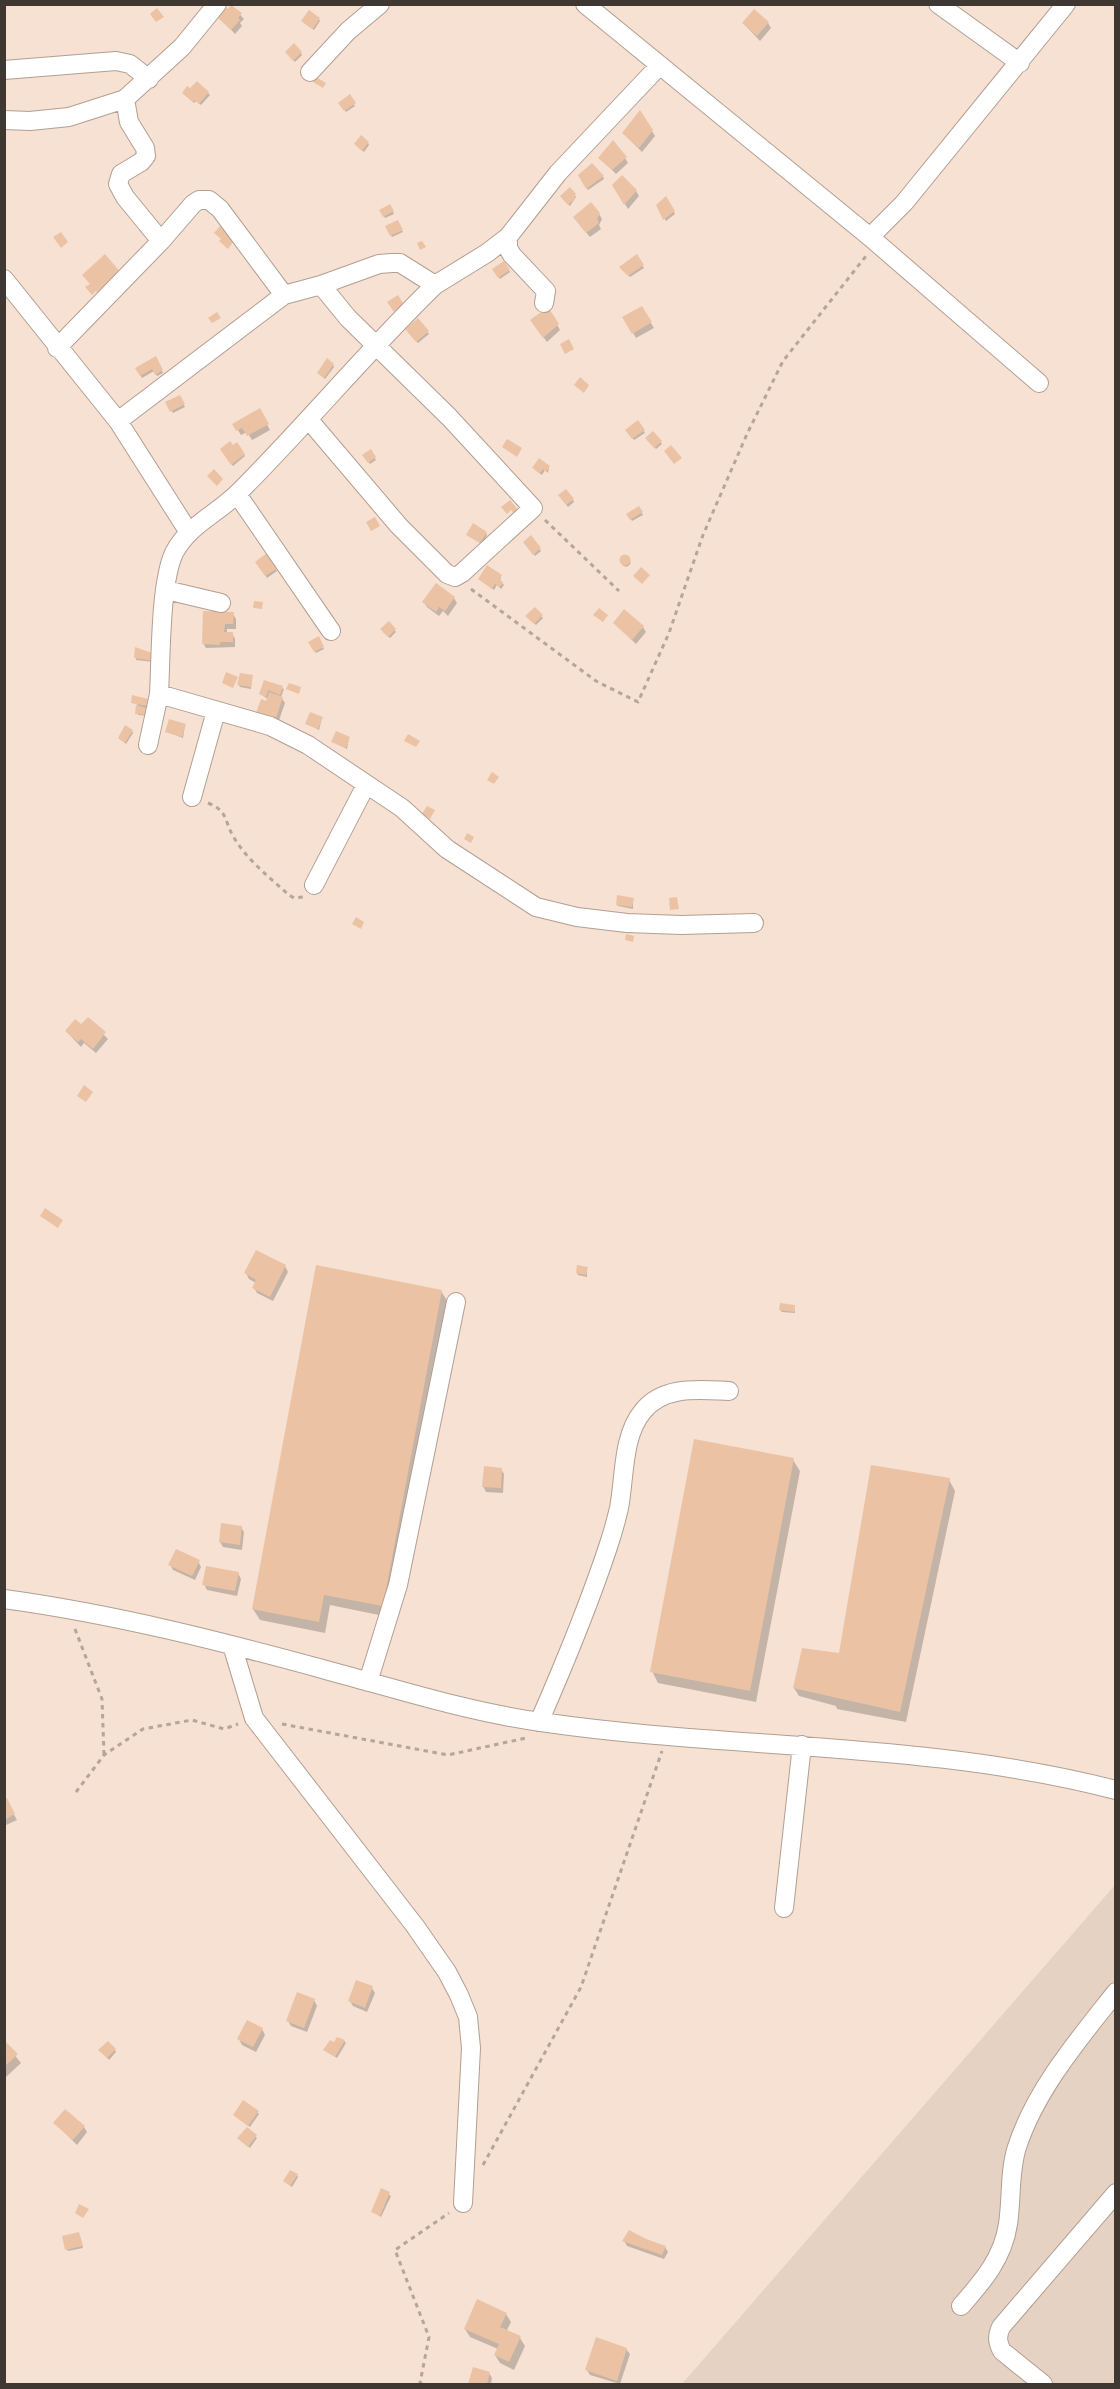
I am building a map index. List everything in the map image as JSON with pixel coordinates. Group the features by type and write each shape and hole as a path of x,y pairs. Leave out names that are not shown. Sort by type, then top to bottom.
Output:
{"street":[{"path":"4,120 30,121 69,117 125,99 182,47 217,4"},
{"path":"310,72 348,31 380,4"},
{"path":"585,4 873,239 1039,383"},
{"path":"938,4 1020,63"},
{"path":"873,239 1020,63 1066,4"},
{"path":"4,70 124,62 149,79"},
{"path":"148,745 159,694 166,590 173,555 188,531 237,494 309,420 375,344 435,285 508,237 558,172 660,65"},
{"path":"125,99 129,122 145,148 146,156 141,162 124,171 118,179 118,184 125,197 161,241"},
{"path":"57,348 199,200 208,200 220,209 284,295"},
{"path":"508,237 508,248 512,255 546,291 544,303"},
{"path":"118,421 284,295 321,285 379,264 392,263 400,263 435,285"},
{"path":"4,279 57,348 118,421 188,531"},
{"path":"309,420 406,533 447,574 455,577 471,566 533,508 449,417 348,318 321,285"},
{"path":"237,494 331,631"},
{"path":"166,590 221,603"},
{"path":"159,694 270,726 299,740 402,808 447,849 537,907 577,917 627,923 681,925 754,923"},
{"path":"192,797 216,711"},
{"path":"314,885 366,784"},
{"path":"368,1682 398,1585 456,1302"},
{"path":"534,1730 561,1670 608,1546 619,1508 630,1442 636,1423 644,1410 664,1394 729,1391"},
{"path":"5,1599 67,1608 174,1630 472,1709 534,1730 667,1735 802,1745 987,1764 1116,1790"},
{"path":"232,1645 254,1718 415,1926 447,1972 459,1995 468,2017 471,2048 463,2203"},
{"path":"784,1908 802,1745"},
{"path":"961,2306 984,2280 996,2262 1004,2242 1017,2148 1030,2116 1046,2087 1116,1992"},
{"path":"1043,2385 1002,2351 997,2335 1001,2327 1116,2193"}],"path":[{"path":"455,577 525,631 596,681 638,702 669,633 703,535 747,434 783,361 873,239"},
{"path":"533,508 619,591"},
{"path":"192,797 217,807 222,812 241,850 289,895 300,898 306,895 314,885"},
{"path":"67,1608 102,1699 104,1755"},
{"path":"76,1792 104,1755 143,1729 192,1720 224,1729 254,1718 448,1755 534,1730"},
{"path":"479,2173 581,1987 667,1735"},
{"path":"422,2385 420,2383 429,2337 395,2250 463,2203"}],"shaded area":[{"path":"1115,1885 1115,2384 682,2384"}],"building":[{"path":"231,5 242,13 238,18 240,20 231,30 216,16 225,6 228,9"},
{"path":"157,8 164,17 156,22 150,14"},
{"path":"754,9 769,22 757,36 742,23"},
{"path":"309,10 320,18 313,29 301,21"},
{"path":"294,43 302,52 293,61 285,52"},
{"path":"316,77 326,83 323,88 313,82"},
{"path":"197,81 209,92 199,104 182,93 187,86 190,88"},
{"path":"350,94 356,103 344,111 338,103"},
{"path":"640,110 653,130 639,148 622,133"},
{"path":"361,135 369,142 362,151 354,144"},
{"path":"613,140 627,157 612,170 598,158"},
{"path":"592,163 604,176 586,189 578,175"},
{"path":"622,175 637,190 624,205 612,185"},
{"path":"570,187 576,194 574,196 576,198 568,205 560,196"},
{"path":"666,196 675,211 663,220 656,205"},
{"path":"591,202 600,213 597,219 599,223 586,233 573,217"},
{"path":"390,204 394,211 383,217 379,210"},
{"path":"398,220 403,230 390,236 385,226"},
{"path":"220,226 236,238 228,249 214,233"},
{"path":"61,232 68,242 61,248 53,237"},
{"path":"422,241 426,247 420,250 417,243"},
{"path":"105,254 122,274 100,295 96,291 92,295 85,287 90,284 82,275"},
{"path":"637,254 644,265 628,276 619,267"},
{"path":"504,261 510,270 498,278 492,269"},
{"path":"398,295 404,305 394,312 387,302"},
{"path":"642,306 652,322 632,334 622,317"},
{"path":"548,307 559,324 543,338 530,320"},
{"path":"217,312 221,318 212,323 208,318"},
{"path":"418,318 429,331 416,342 405,329"},
{"path":"569,339 574,349 565,354 560,344"},
{"path":"156,356 163,370 155,375 152,369 140,376 135,368"},
{"path":"327,358 334,364 324,378 317,373"},
{"path":"580,377 589,385 584,393 574,385"},
{"path":"180,395 185,404 170,412 165,402"},
{"path":"260,408 269,424 247,436 242,428 236,431 232,424"},
{"path":"638,420 645,430 632,439 625,430"},
{"path":"653,431 662,441 654,448 645,438"},
{"path":"507,439 522,448 517,457 502,447"},
{"path":"230,441 233,445 237,442 245,454 231,465 220,449"},
{"path":"671,445 682,458 674,464 664,451"},
{"path":"371,449 376,457 368,463 362,455"},
{"path":"539,458 550,466 546,472 543,469 540,473 532,468"},
{"path":"214,469 223,479 217,486 207,476"},
{"path":"566,489 574,499 566,505 558,495"},
{"path":"510,500 519,511 515,515 511,510 507,514 501,507"},
{"path":"639,506 643,512 630,520 626,514"},
{"path":"375,517 380,526 371,531 366,522"},
{"path":"473,523 487,532 480,543 466,535"},
{"path":"531,535 541,548 533,555 523,542"},
{"path":"267,553 278,568 265,576 255,562"},
{"path":"625,555 629,556 629,564 625,565 621,564 620,560 621,556"},
{"path":"487,565 502,575 499,579 503,582 500,587 495,584 492,589 478,579"},
{"path":"641,567 650,575 642,584 633,576"},
{"path":"436,583 455,597 445,611 439,607 436,612 422,602"},
{"path":"254,601 263,602 262,609 253,608"},
{"path":"535,607 543,615 534,624 525,616"},
{"path":"599,608 608,615 603,622 593,615"},
{"path":"624,609 644,626 632,640 613,623"},
{"path":"203,611 234,612 233,624 225,624 224,632 233,632 233,642 220,642 220,645 202,644"},
{"path":"389,621 396,629 388,637 380,629"},
{"path":"319,636 324,647 314,652 308,642"},
{"path":"135,647 155,654 154,661 134,658"},
{"path":"226,672 238,677 233,688 222,683"},
{"path":"240,673 253,675 251,687 237,685"},
{"path":"264,680 283,686 280,695 268,690 266,697 259,694"},
{"path":"289,683 301,687 299,694 286,689"},
{"path":"269,692 283,697 275,721 256,713 261,699 266,701"},
{"path":"132,695 148,699 147,706 131,703"},
{"path":"136,705 150,709 149,715 135,714"},
{"path":"310,712 323,717 318,729 305,724"},
{"path":"169,719 186,724 182,737 165,732"},
{"path":"125,725 133,730 125,743 118,738"},
{"path":"336,731 350,737 346,748 331,742"},
{"path":"408,734 420,741 416,747 404,741"},
{"path":"492,772 499,777 494,784 487,780"},
{"path":"427,806 435,810 430,819 422,814"},
{"path":"467,833 474,837 471,843 464,839"},
{"path":"617,895 634,898 632,907 616,905"},
{"path":"677,897 679,909 670,910 669,898"},
{"path":"356,917 364,922 361,929 352,924"},
{"path":"626,934 634,936 633,942 625,940"},
{"path":"88,1017 106,1032 93,1049 81,1039 78,1042 65,1031 75,1019 81,1024"},
{"path":"84,1085 93,1092 86,1102 77,1096"},
{"path":"45,1208 63,1220 58,1228 40,1216"},
{"path":"256,1250 286,1265 270,1297 252,1288 256,1280 244,1273"},
{"path":"316,1265 442,1290 383,1606 324,1595 319,1622 252,1609"},
{"path":"577,1265 588,1267 586,1275 576,1273"},
{"path":"780,1303 795,1305 794,1312 779,1310"},
{"path":"694,1439 794,1458 750,1691 650,1672"},
{"path":"871,1465 950,1478 900,1712 793,1688 802,1648 839,1653"},
{"path":"484,1466 502,1468 501,1488 482,1487"},
{"path":"221,1523 242,1526 240,1545 219,1542"},
{"path":"176,1549 200,1560 192,1576 168,1565"},
{"path":"206,1566 239,1572 235,1591 202,1585"},
{"path":"7,1798 15,1814 4,1820 4,1799"},
{"path":"356,1980 373,1986 365,2008 348,2001"},
{"path":"297,1992 315,1999 304,2028 286,2021"},
{"path":"247,2020 263,2028 253,2047 237,2039"},
{"path":"337,2037 345,2040 335,2057 323,2050 330,2040 334,2042"},
{"path":"4,2040 18,2054 4,2067"},
{"path":"108,2041 116,2049 107,2058 98,2050"},
{"path":"243,2100 259,2111 248,2126 233,2115"},
{"path":"65,2109 85,2126 73,2140 53,2123"},
{"path":"247,2127 257,2135 248,2147 237,2138"},
{"path":"290,2170 298,2174 290,2186 283,2181"},
{"path":"381,2188 390,2192 380,2216 371,2212"},
{"path":"79,2204 89,2209 83,2218 75,2213"},
{"path":"629,2230 666,2246 662,2255 622,2241"},
{"path":"79,2232 83,2246 65,2250 62,2236"},
{"path":"477,2299 507,2313 500,2327 521,2336 509,2362 494,2355 499,2344 464,2329"},
{"path":"596,2337 627,2348 617,2381 585,2370"},
{"path":"473,2367 490,2372 487,2384 468,2384"}]}
